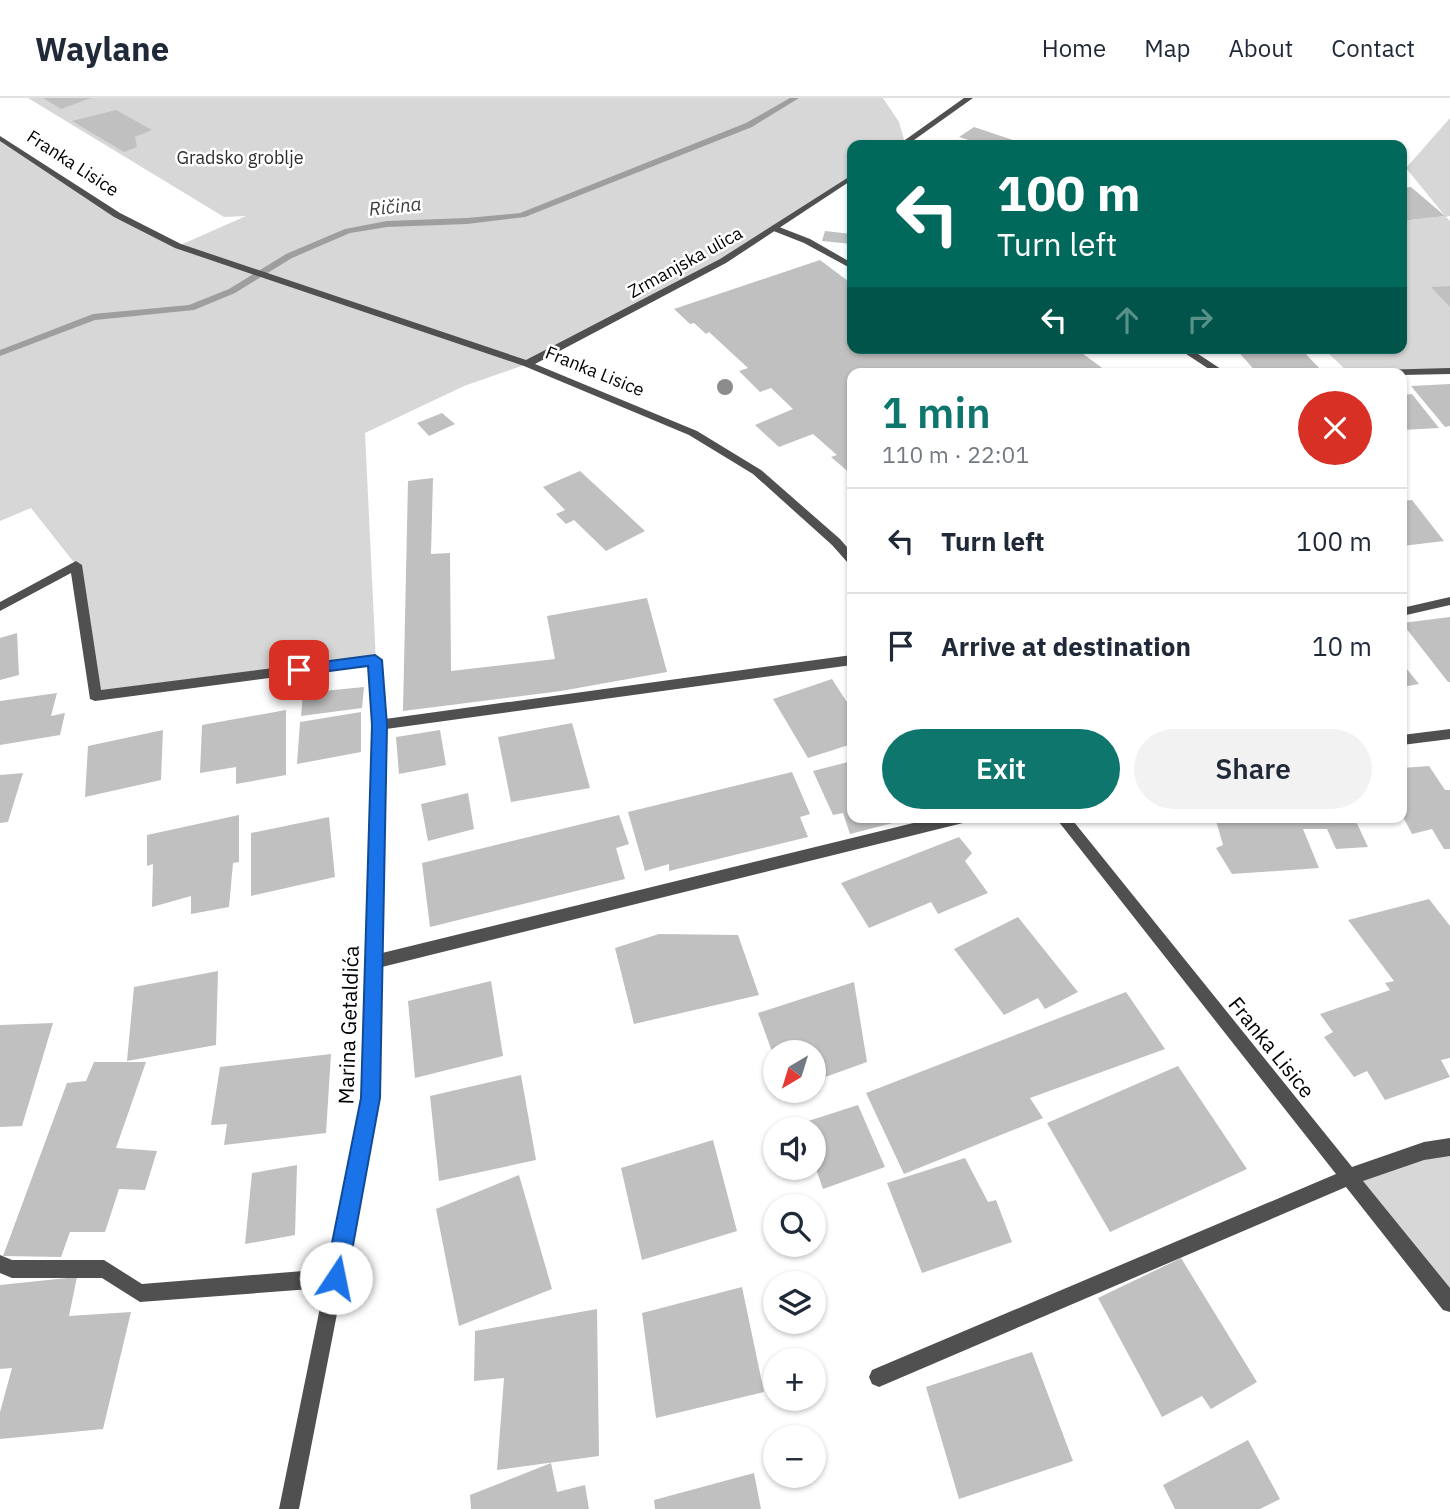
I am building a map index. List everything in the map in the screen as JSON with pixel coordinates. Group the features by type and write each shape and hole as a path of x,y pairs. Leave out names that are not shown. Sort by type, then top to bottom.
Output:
{"street":[{"path":"909,140 969,98"},
{"name":"Franka Lisice","path":"0,138 117,215 178,246 527,363 693,433 757,472 847,554"},
{"name":"Zrmanjska ulica","path":"527,363 723,261 847,180"},
{"path":"774,228 807,241 847,263"},
{"path":"1192,354 1214,368"},
{"path":"1407,372 1450,370"},
{"name":"Marina Getaldića","path":"0,607 76,565 95,696 375,660 379,725 371,1098 289,1509"},
{"path":"1407,611 1450,601"},
{"path":"379,725 847,661"},
{"path":"1407,739 1450,734"},
{"path":"374,962 939,823"},
{"name":"Franka Lisice","path":"1067,823 1450,1303"},
{"path":"879,1377 1349,1177 1424,1151 1450,1147"},
{"path":"0,1264 12,1269 104,1269 139,1293 336,1278"}],"green space":[{"name":"Gradsko groblje","path":"28,98 883,98 899,122 904,140 847,140 847,180 723,261 527,364 464,386 365,433 379,725 375,661 95,696 76,565 31,508 0,521 0,139 117,215 178,246 246,216 224,217"},
{"path":"1450,118 1450,216 1446,217 1450,221 1450,371 1344,368 1329,354 1407,354 1407,220 1445,216 1407,167"},
{"path":"1450,1147 1450,1303 1349,1177"}],"building":[{"path":"43,98 91,98 61,109"},
{"path":"116,110 152,130 135,137 137,147 124,152 72,121"},
{"path":"974,127 1013,140 969,140 959,137"},
{"path":"1407,187 1411,187 1445,216 1407,220"},
{"path":"825,231 847,233 847,244 822,241"},
{"path":"820,260 847,280 847,354 1083,354 1102,368 847,368 847,471 831,457 837,455 813,434 779,447 755,425 793,409 771,388 760,392 739,371 748,368 709,332 706,334 694,323 690,324 674,309"},
{"path":"1450,286 1450,307 1431,287"},
{"path":"1240,354 1306,354 1319,368 1253,368"},
{"path":"1450,384 1450,426 1445,427 1411,386"},
{"path":"1407,394 1412,394 1439,428 1407,430"},
{"path":"442,413 455,424 429,436 417,423"},
{"path":"580,471 645,531 606,551 574,520 566,524 556,514 565,510 543,487"},
{"path":"433,478 431,554 450,553 451,671 555,659 547,616 647,598 667,672 561,691 403,711 408,481"},
{"path":"1407,500 1412,500 1444,541 1407,545"},
{"path":"1450,617 1450,682 1407,629 1407,622"},
{"path":"17,633 19,675 0,680 0,638"},
{"path":"1407,669 1419,684 1407,686"},
{"path":"832,679 847,702 847,746 808,758 773,699"},
{"path":"364,687 362,708 301,716 303,693"},
{"path":"57,693 51,716 65,713 60,735 0,745 0,701"},
{"path":"286,710 286,775 236,784 236,767 200,773 202,725"},
{"path":"361,712 361,752 297,764 300,722"},
{"path":"572,723 590,788 511,802 498,737"},
{"path":"163,730 161,780 85,797 88,746"},
{"path":"440,730 446,765 399,774 396,737"},
{"path":"847,762 847,823 893,823 850,834 843,813 833,815 813,771"},
{"path":"1429,766 1445,790 1450,790 1450,849 1444,849 1432,829 1412,834 1406,823 1407,768"},
{"path":"792,772 810,814 800,817 808,837 669,871 669,864 645,871 628,812"},
{"path":"23,773 8,822 0,823 0,775"},
{"path":"468,793 474,829 428,841 421,804"},
{"path":"239,815 239,862 233,863 229,907 191,914 191,896 152,907 153,864 147,866 147,835"},
{"path":"619,815 629,844 616,848 625,879 430,927 422,863"},
{"path":"329,817 335,877 251,896 251,833"},
{"path":"1217,823 1357,823 1368,847 1336,849 1327,829 1303,829 1319,868 1232,874 1216,848 1223,845"},
{"path":"959,837 972,853 965,861 988,893 938,914 931,902 869,928 841,883"},
{"path":"1429,899 1450,926 1450,1058 1441,1060 1450,1077 1385,1100 1367,1071 1354,1077 1324,1037 1333,1032 1320,1014 1390,990 1385,983 1394,981 1348,920"},
{"path":"1018,917 1078,992 1045,1009 1038,998 1004,1015 954,949"},
{"path":"659,934 738,935 759,995 634,1024 615,948"},
{"path":"218,971 216,1045 127,1061 134,987"},
{"path":"491,981 503,1056 415,1078 408,1001"},
{"path":"854,982 867,1062 826,1077 826,1040 768,1040 758,1013"},
{"path":"1126,992 1165,1049 1030,1098 1043,1118 904,1174 866,1093"},
{"path":"53,1023 22,1126 0,1127 0,1025"},
{"path":"331,1054 326,1133 224,1145 227,1124 211,1125 220,1067"},
{"path":"94,1062 146,1062 116,1148 157,1151 145,1190 119,1189 105,1232 70,1232 61,1257 3,1256 67,1083 86,1081"},
{"path":"1178,1066 1247,1169 1110,1232 1047,1123"},
{"path":"521,1075 536,1160 439,1181 430,1096"},
{"path":"858,1105 885,1167 823,1189 820,1180 826,1180 826,1117 821,1117"},
{"path":"713,1140 737,1231 642,1260 621,1168"},
{"path":"965,1158 988,1202 996,1200 1012,1242 922,1273 887,1183"},
{"path":"297,1165 295,1235 245,1244 252,1173"},
{"path":"519,1175 552,1289 459,1326 436,1209"},
{"path":"1181,1258 1257,1382 1211,1409 1202,1396 1162,1417 1098,1298"},
{"path":"77,1277 69,1316 131,1312 103,1429 0,1439 0,1412 12,1368 0,1369 0,1285"},
{"path":"742,1287 763,1392 656,1418 642,1313"},
{"path":"597,1309 599,1456 497,1470 504,1378 474,1381 475,1331"},
{"path":"1032,1352 1073,1461 959,1499 926,1387"},
{"path":"1248,1440 1280,1499 1260,1509 1175,1509 1163,1485"},
{"path":"551,1463 557,1492 585,1485 589,1509 471,1509 470,1495"},
{"path":"754,1473 761,1509 655,1509 654,1500"}],"waterway":[{"name":"Ričina","path":"0,353 93,317 191,308 232,291 289,256 348,231 387,224 467,221 522,215 749,125 795,98"}],"route":[{"path":"299,670 375,660 379,725 371,1098 336,1278"}]}
